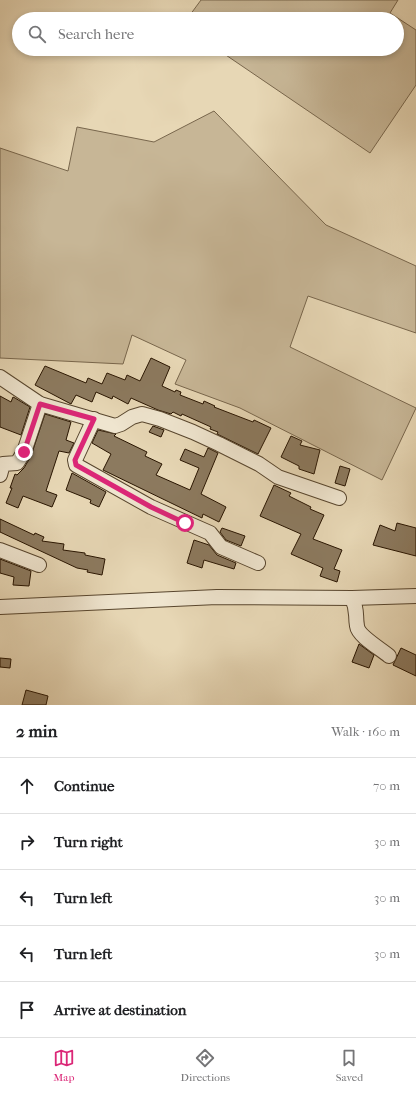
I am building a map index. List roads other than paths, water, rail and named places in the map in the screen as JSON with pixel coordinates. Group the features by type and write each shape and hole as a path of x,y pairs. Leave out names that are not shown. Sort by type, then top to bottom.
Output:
{"street":[{"path":"0,377 40,404 115,426 132,417 142,414 160,419 219,444 259,464 278,477 340,498"},
{"path":"1,466 17,463 24,452 40,404"},
{"path":"94,419 75,460 76,465 151,507 210,533 221,547 258,563"},
{"path":"0,550 39,565"},
{"path":"0,608 217,597 355,604 416,596"},
{"path":"355,604 357,627 365,638 389,656"}]}
